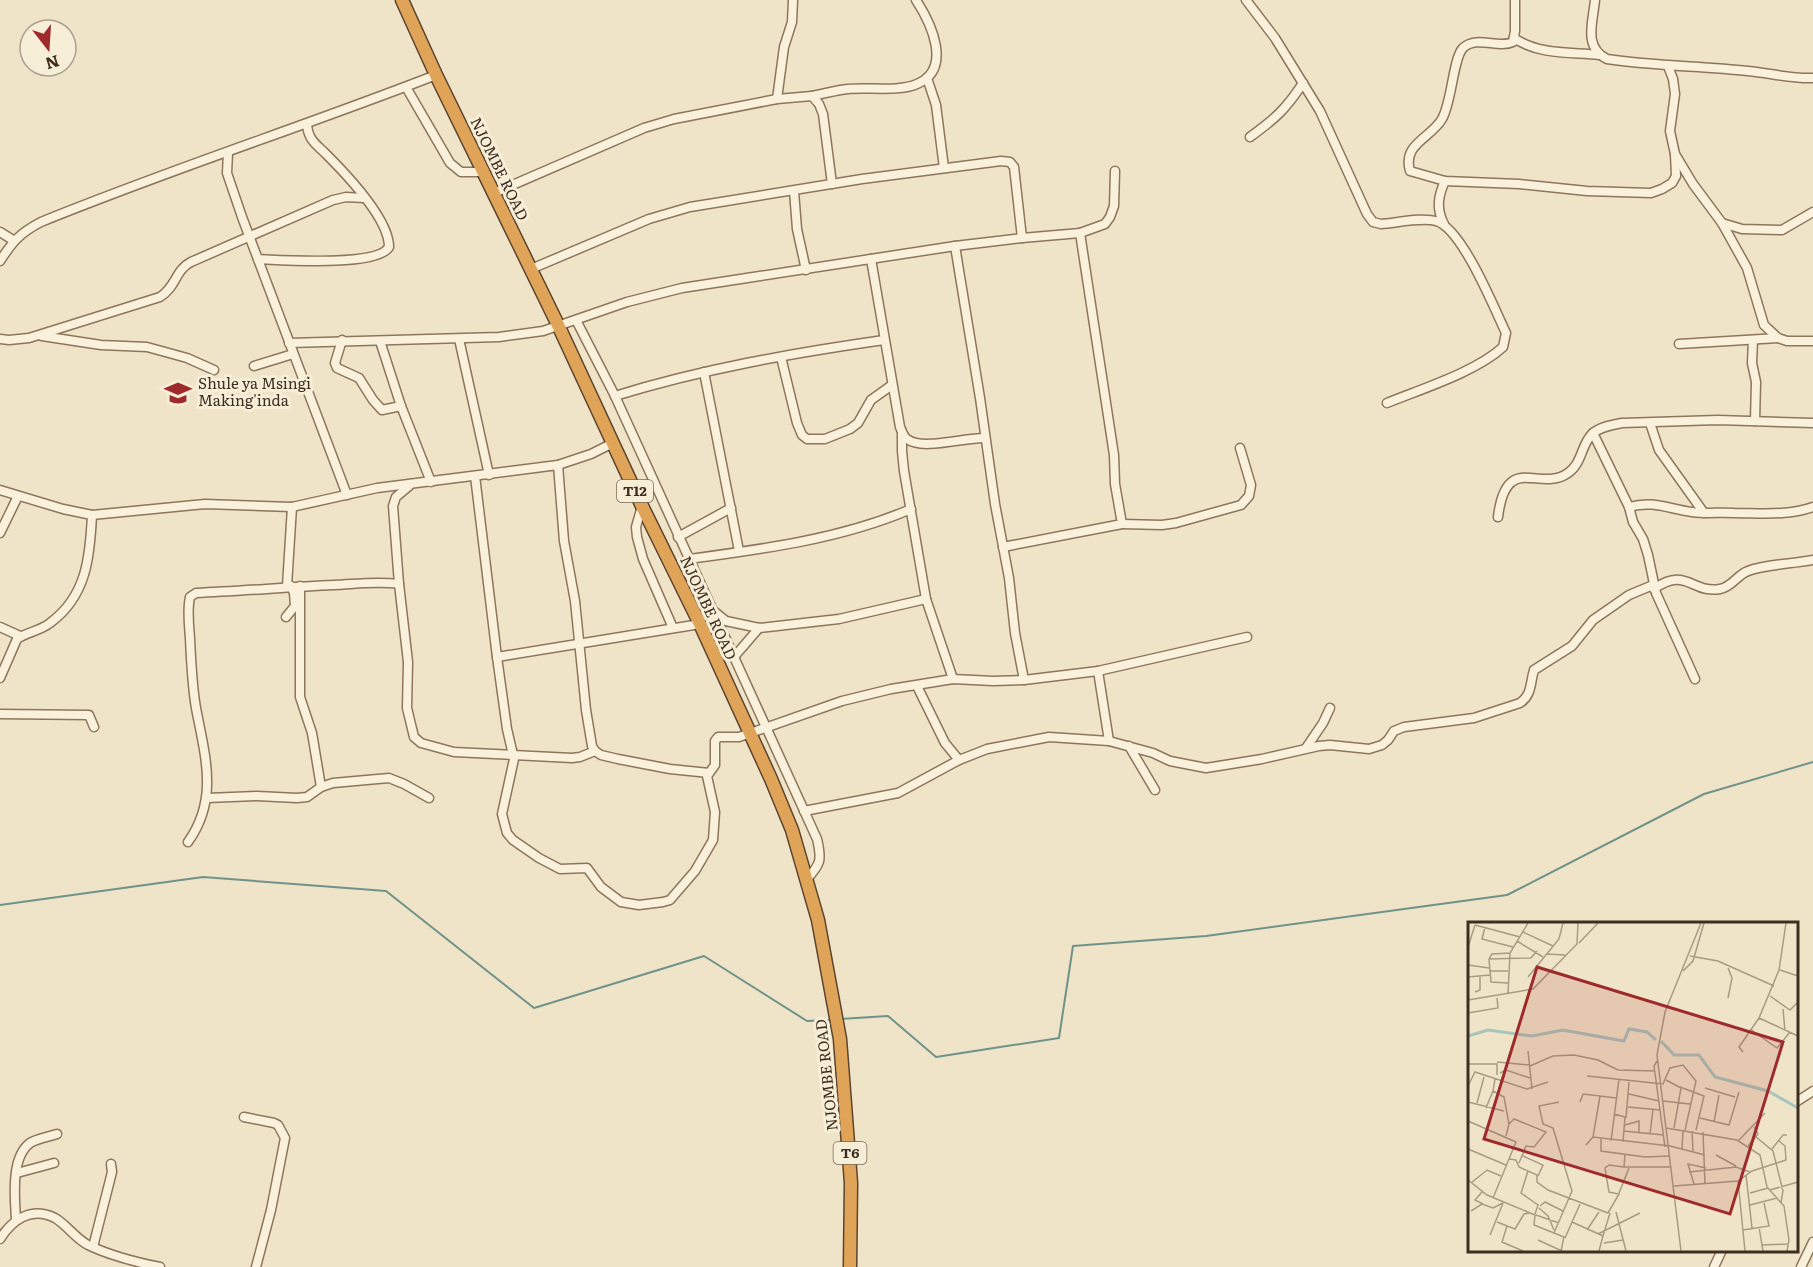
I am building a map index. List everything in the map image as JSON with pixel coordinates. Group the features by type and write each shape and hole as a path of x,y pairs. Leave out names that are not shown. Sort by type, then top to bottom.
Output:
{"highway":[{"name":"NJOMBE ROAD","path":"402,0 700,624 792,830 818,920 840,1039 851,1183 850,1267"}],"street":[{"path":"777,99 784,47 792,22 793,0"},
{"path":"494,193 644,128 694,114 847,89 908,87 927,78 934,67 937,56 932,28 916,0"},
{"path":"1245,0 1275,38 1320,111 1358,196 1373,222 1380,224 1435,220 1444,224"},
{"path":"1515,0 1514,38 1510,44 1477,43 1464,47 1461,51 1442,120 1411,149 1408,164 1410,171 1445,181 1519,184 1587,191 1651,193 1662,189 1672,183 1676,176 1675,154 1670,131 1675,94 1668,66"},
{"path":"1595,0 1592,36 1593,46 1599,55"},
{"path":"1514,38 1524,45 1542,50 1599,55 1608,59 1813,78"},
{"path":"0,261 13,240 41,222 143,181 228,153 436,75"},
{"path":"927,78 936,105 944,168"},
{"path":"1250,137 1276,119 1303,83"},
{"path":"405,87 450,163 467,174 483,172"},
{"path":"812,96 819,104 823,114 832,184"},
{"path":"258,260 362,259 381,254 389,246 388,234 381,220 327,155 312,142 307,124"},
{"path":"228,153 228,173 249,236 347,495"},
{"path":"1675,154 1698,191 1722,223 1747,268 1760,317 1764,325 1778,338"},
{"path":"531,269 649,219 690,207 944,168 1010,162 1016,174 1022,238"},
{"path":"289,343 459,339 543,332 627,302 682,288 955,246 1080,234 1105,224 1110,217 1114,206 1115,171"},
{"path":"1387,403 1453,376 1484,361 1503,347 1506,333 1473,265 1463,247 1444,224 1438,208 1445,181"},
{"path":"794,191 797,229 806,270"},
{"path":"0,339 37,336 160,297 169,291 186,265 339,198 364,198"},
{"path":"1722,223 1742,229 1782,230 1813,212"},
{"path":"0,232 13,240"},
{"path":"1080,234 1114,455 1115,484 1122,524"},
{"path":"955,246 1024,680"},
{"path":"871,259 902,433 902,451 926,599 953,679"},
{"path":"576,320 615,396 817,839 821,854 820,863 806,880"},
{"path":"37,336 101,345 147,348 187,358 214,370"},
{"path":"1679,344 1778,338 1787,341 1813,341"},
{"path":"459,339 489,475"},
{"path":"342,340 335,363 337,368 359,378 382,410 401,406"},
{"path":"615,396 656,383 704,372 884,340"},
{"path":"1753,340 1752,363 1756,382 1755,421"},
{"path":"380,341 401,406 431,482"},
{"path":"254,366 293,354"},
{"path":"781,357 797,423 802,435 807,439 825,439 850,429 858,423 863,411 872,400 892,385"},
{"path":"704,372 739,551"},
{"path":"1498,517 1504,490 1511,484 1523,477 1554,479 1566,475 1579,461 1593,432 1622,423 1718,420 1813,423"},
{"path":"1650,423 1659,450 1704,513"},
{"path":"1593,432 1629,507 1633,522 1643,539 1653,587 1695,679"},
{"path":"902,433 906,439 926,444 986,438"},
{"path":"0,490 63,509 92,515 205,504 292,507 377,488 410,486 558,465 591,454 613,443"},
{"path":"1003,547 1122,524 1176,523 1241,505 1246,502 1251,485 1240,448"},
{"path":"558,465 564,541 589,732 595,751 601,755 663,768 709,773"},
{"path":"475,476 496,657 513,754 513,767 502,814 507,833 524,848 560,869 587,868 601,886 627,904 650,904 670,900 703,861 713,840 716,819 707,782 709,773 715,765 715,741 718,737 739,737 865,694 953,679 1024,680 1098,671 1247,637"},
{"path":"410,486 393,501 408,662 407,708 414,736 421,743 454,752 572,758 595,751"},
{"path":"0,533 18,496"},
{"path":"1629,507 1643,503 1704,513 1785,512 1813,507"},
{"path":"642,506 636,527 637,537 643,559 673,628"},
{"path":"292,507 293,586 300,697 312,733 321,787"},
{"path":"678,537 731,508"},
{"path":"689,559 862,528 911,510"},
{"path":"0,678 12,647 20,636 39,630 51,623 69,604 88,563 92,515"},
{"path":"804,811 898,794 959,760 987,749 1049,737 1109,741 1153,753 1170,761 1206,768 1330,745 1369,749 1382,745 1394,731 1404,727 1474,718 1520,703 1526,699 1532,688 1534,670 1572,646 1593,620 1629,595 1677,579 1708,589 1723,589 1749,571 1813,560"},
{"path":"189,842 202,820 207,798 204,745 192,675 189,597 196,593 293,586 375,582 399,584"},
{"path":"286,617 295,606 293,586"},
{"path":"714,612 726,621 759,628 839,619 926,599"},
{"path":"496,657 700,624"},
{"path":"0,627 20,636"},
{"path":"734,657 759,628"},
{"path":"1098,671 1109,741"},
{"path":"917,686 945,743 959,760"},
{"path":"1306,748 1330,708"},
{"path":"0,714 89,715 94,727"},
{"path":"1129,746 1155,790"},
{"path":"207,798 229,796 297,798 313,794 321,787 333,783 388,778 429,798"},
{"path":"1798,1101 1813,1091"},
{"path":"244,1117 278,1125 285,1138 271,1210 256,1267"},
{"path":"16,1220 14,1192 20,1158 26,1147 36,1140 57,1134"},
{"path":"17,1173 54,1163"},
{"path":"93,1247 112,1172 111,1164"},
{"path":"0,1239 16,1220 27,1215 39,1215 56,1218 77,1238 93,1247 122,1258 160,1267"},
{"path":"1801,1267 1813,1242"},
{"path":"1714,1267 1722,1252"}],"waterway":[{"path":"840,1019 888,1016 936,1057 1059,1038 1073,946 1206,936 1507,895 1704,794 1813,762"},
{"path":"0,905 203,877 386,891 534,1008 704,956 807,1021 831,1020"}],"place":[{"name":"Shule ya Msingi Making'inda","path":"178,393"}]}
